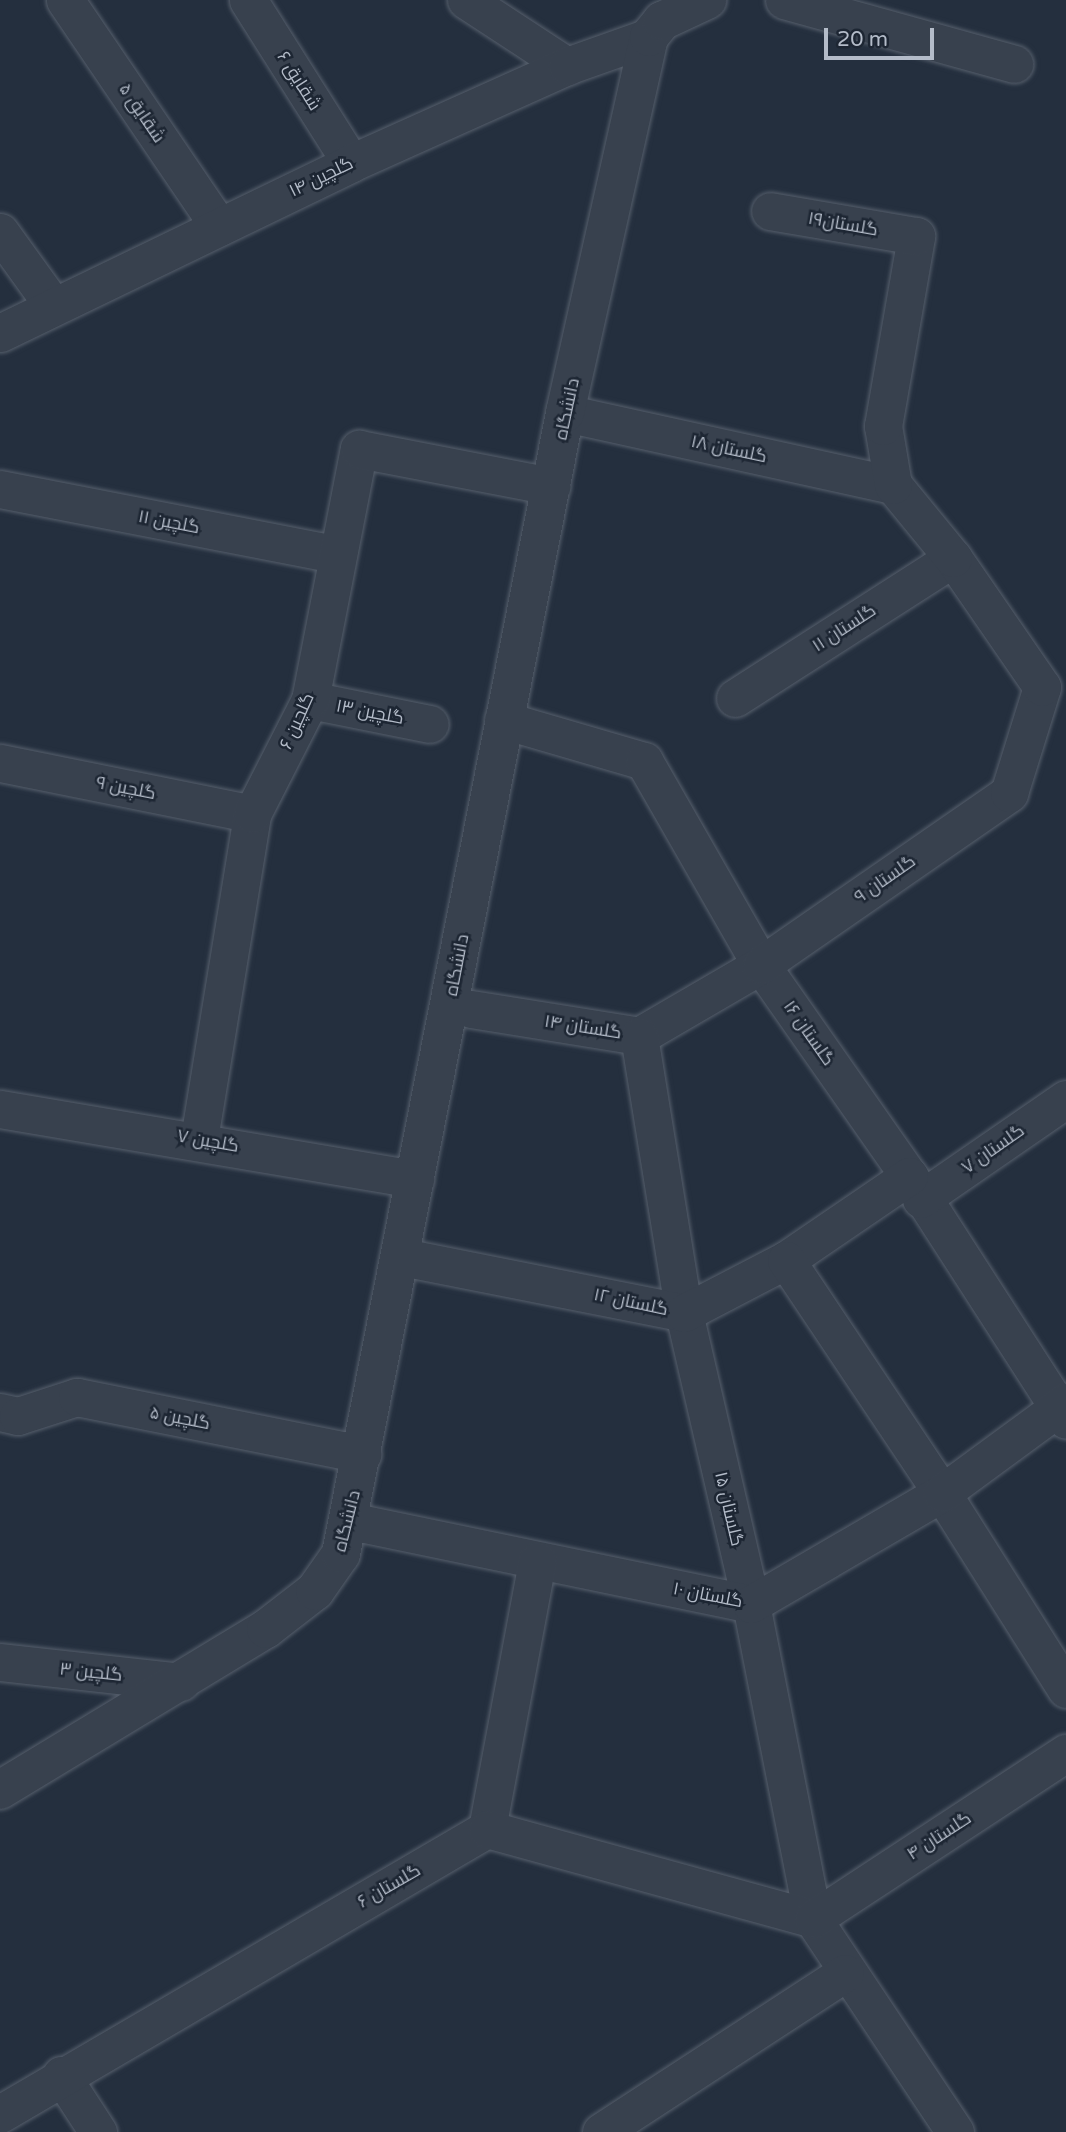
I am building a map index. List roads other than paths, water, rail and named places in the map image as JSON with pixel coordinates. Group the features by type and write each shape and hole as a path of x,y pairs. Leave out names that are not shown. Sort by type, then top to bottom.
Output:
{"street":[{"name":"شقایق ۵","path":"65,0 219,227"},
{"name":"شقایق ۶","path":"248,0 351,163"},
{"path":"466,0 567,66"},
{"path":"649,37 662,21 706,0"},
{"path":"784,0 1014,64"},
{"name":"گلچین ۱۴","path":"0,333 351,163 567,66 649,37"},
{"name":"دانشگاه","path":"0,1790 181,1682 309,1597 336,1565 350,1521 503,720 565,413 649,37"},
{"name":"گلستان۱۹","path":"770,211 916,236 883,426 894,485"},
{"path":"0,232 54,307"},
{"name":"گلستان ۱۸","path":"565,413 894,485"},
{"name":"گلچین ۶","path":"199,1139 252,814 310,700 359,449 551,486"},
{"path":"894,485 953,558"},
{"name":"گلچین ۱۱","path":"0,489 338,555"},
{"name":"گلستان ۱۱","path":"735,698 953,558"},
{"name":"گلستان ۹","path":"761,965 1009,793 1042,687 953,558"},
{"name":"گلچین ۱۳","path":"310,700 430,724"},
{"name":"گلستان ۱۶","path":"503,720 644,761 761,965 915,1188 1063,1410"},
{"name":"گلچین ۹","path":"0,763 252,814"},
{"name":"گلستان ۱۴","path":"471,1009 639,1036 761,965"},
{"name":"گلستان ۱۵","path":"639,1036 684,1313 751,1604 813,1919 845,1973"},
{"name":"گلستان ۷","path":"915,1188 1066,1099"},
{"name":"گلچین ۷","path":"0,1109 199,1139 415,1179"},
{"name":"گلستان ۱۲","path":"402,1257 684,1313 915,1188"},
{"path":"786,1260 942,1493 1066,1689"},
{"name":"گلچین ۵","path":"0,1412 19,1416 77,1397 362,1454"},
{"name":"گلستان ۱۰","path":"350,1521 751,1604 942,1493 1063,1410"},
{"path":"537,1561 487,1829 813,1919"},
{"name":"گلچین ۳","path":"0,1662 181,1682"},
{"name":"گلستان ۴","path":"813,1919 1066,1753"},
{"name":"گلستان ۶","path":"0,2114 61,2075 487,1829"},
{"path":"601,2132 845,1973 955,2132"},
{"path":"61,2075 98,2132"}]}
